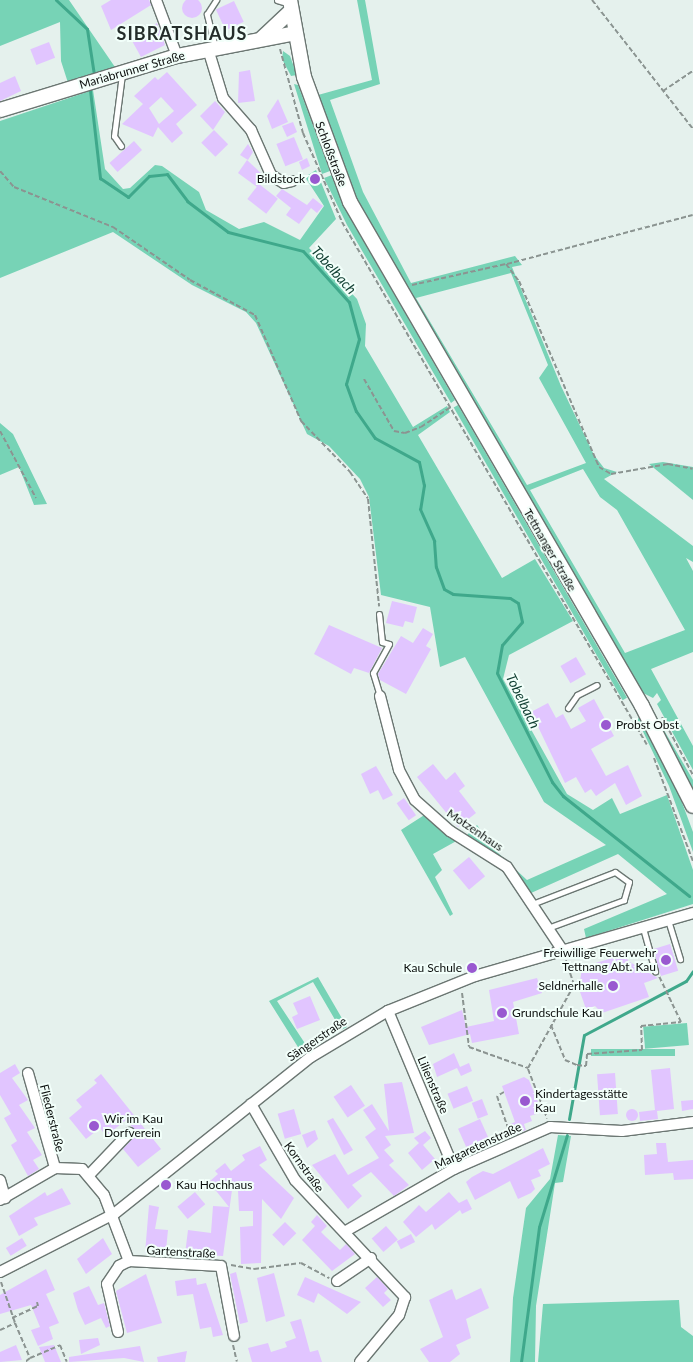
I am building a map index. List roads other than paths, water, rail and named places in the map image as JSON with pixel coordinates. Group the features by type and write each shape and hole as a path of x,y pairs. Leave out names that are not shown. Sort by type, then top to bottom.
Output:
{"main road":[{"name":"Schloßstraße","path":"287,4 334,164 400,294"},
{"path":"261,39 287,4"},
{"name":"Mariabrunner Straße","path":"0,110 177,56 295,34"},
{"name":"Tettnanger Straße","path":"400,294 642,706 693,806"}],"street":[{"path":"156,0 177,56"},
{"path":"212,49 223,98 251,130 271,175 284,183 292,181"},
{"name":"Motzenhaus","path":"380,696 399,770 415,800 450,831 507,868 563,951"},
{"name":"Sängerstraße","path":"0,1272 114,1214 311,1057 388,1011 459,982 693,913"},
{"name":"Lilienstraße","path":"388,1011 454,1169"},
{"name":"Fliederstraße","path":"28,1073 55,1168"},
{"name":"Kornstraße","path":"251,1104 295,1180 399,1286 404,1303 360,1362"},
{"name":"Margaretenstraße","path":"346,1230 454,1169 550,1127 622,1131 693,1122"},
{"path":"0,1180 2,1199 55,1168 75,1167 90,1174 130,1133"},
{"name":"Gartenstraße","path":"90,1174 114,1214 129,1261"},
{"path":"337,1282 371,1258"},
{"name":"Gartenstraße","path":"118,1332 107,1284 119,1266 129,1261 221,1266 234,1336"}],"lane":[{"path":"212,49 206,14 216,0"},
{"path":"121,146 114,136 122,72"},
{"path":"379,614 382,642 389,644 374,673 380,696"},
{"path":"568,708 577,694 597,685"},
{"path":"532,904 615,872 629,882 624,900 548,928"},
{"path":"668,920 680,959"},
{"path":"643,928 655,970"}],"waterway":[{"name":"Tobelbach","path":"56,0 87,29 94,75"},
{"name":"Tobelbach","path":"90,90 100,178 128,197 149,176 167,174 187,201 228,232 303,251 349,302 359,339 346,384 356,411 375,438 419,462 424,485 420,509 434,541 436,567 444,589 453,594 510,598 518,603 522,622 502,645 497,673 552,782 563,796 689,896"},
{"path":"569,1119 584,1035 686,981 693,971"},
{"path":"521,1362 539,1227 567,1135"}],"place":[{"name":"Bildstock","path":"315,179"},
{"name":"Probst Obst","path":"606,725"},
{"name":"Freiwillige Feuerwehr Tettnang Abt. Kau","path":"666,960"},
{"name":"Kau Schule","path":"472,968"},
{"name":"Seldnerhalle","path":"613,986"},
{"name":"Grundschule Kau","path":"502,1013"},
{"name":"Kindertagesstätte Kau","path":"525,1101"},
{"name":"Wir im Kau Dorfverein","path":"94,1126"},
{"name":"Kau Hochhaus","path":"166,1185"}],"district":[{"name":"SIBRATSHAUS","path":"182,33"}]}
